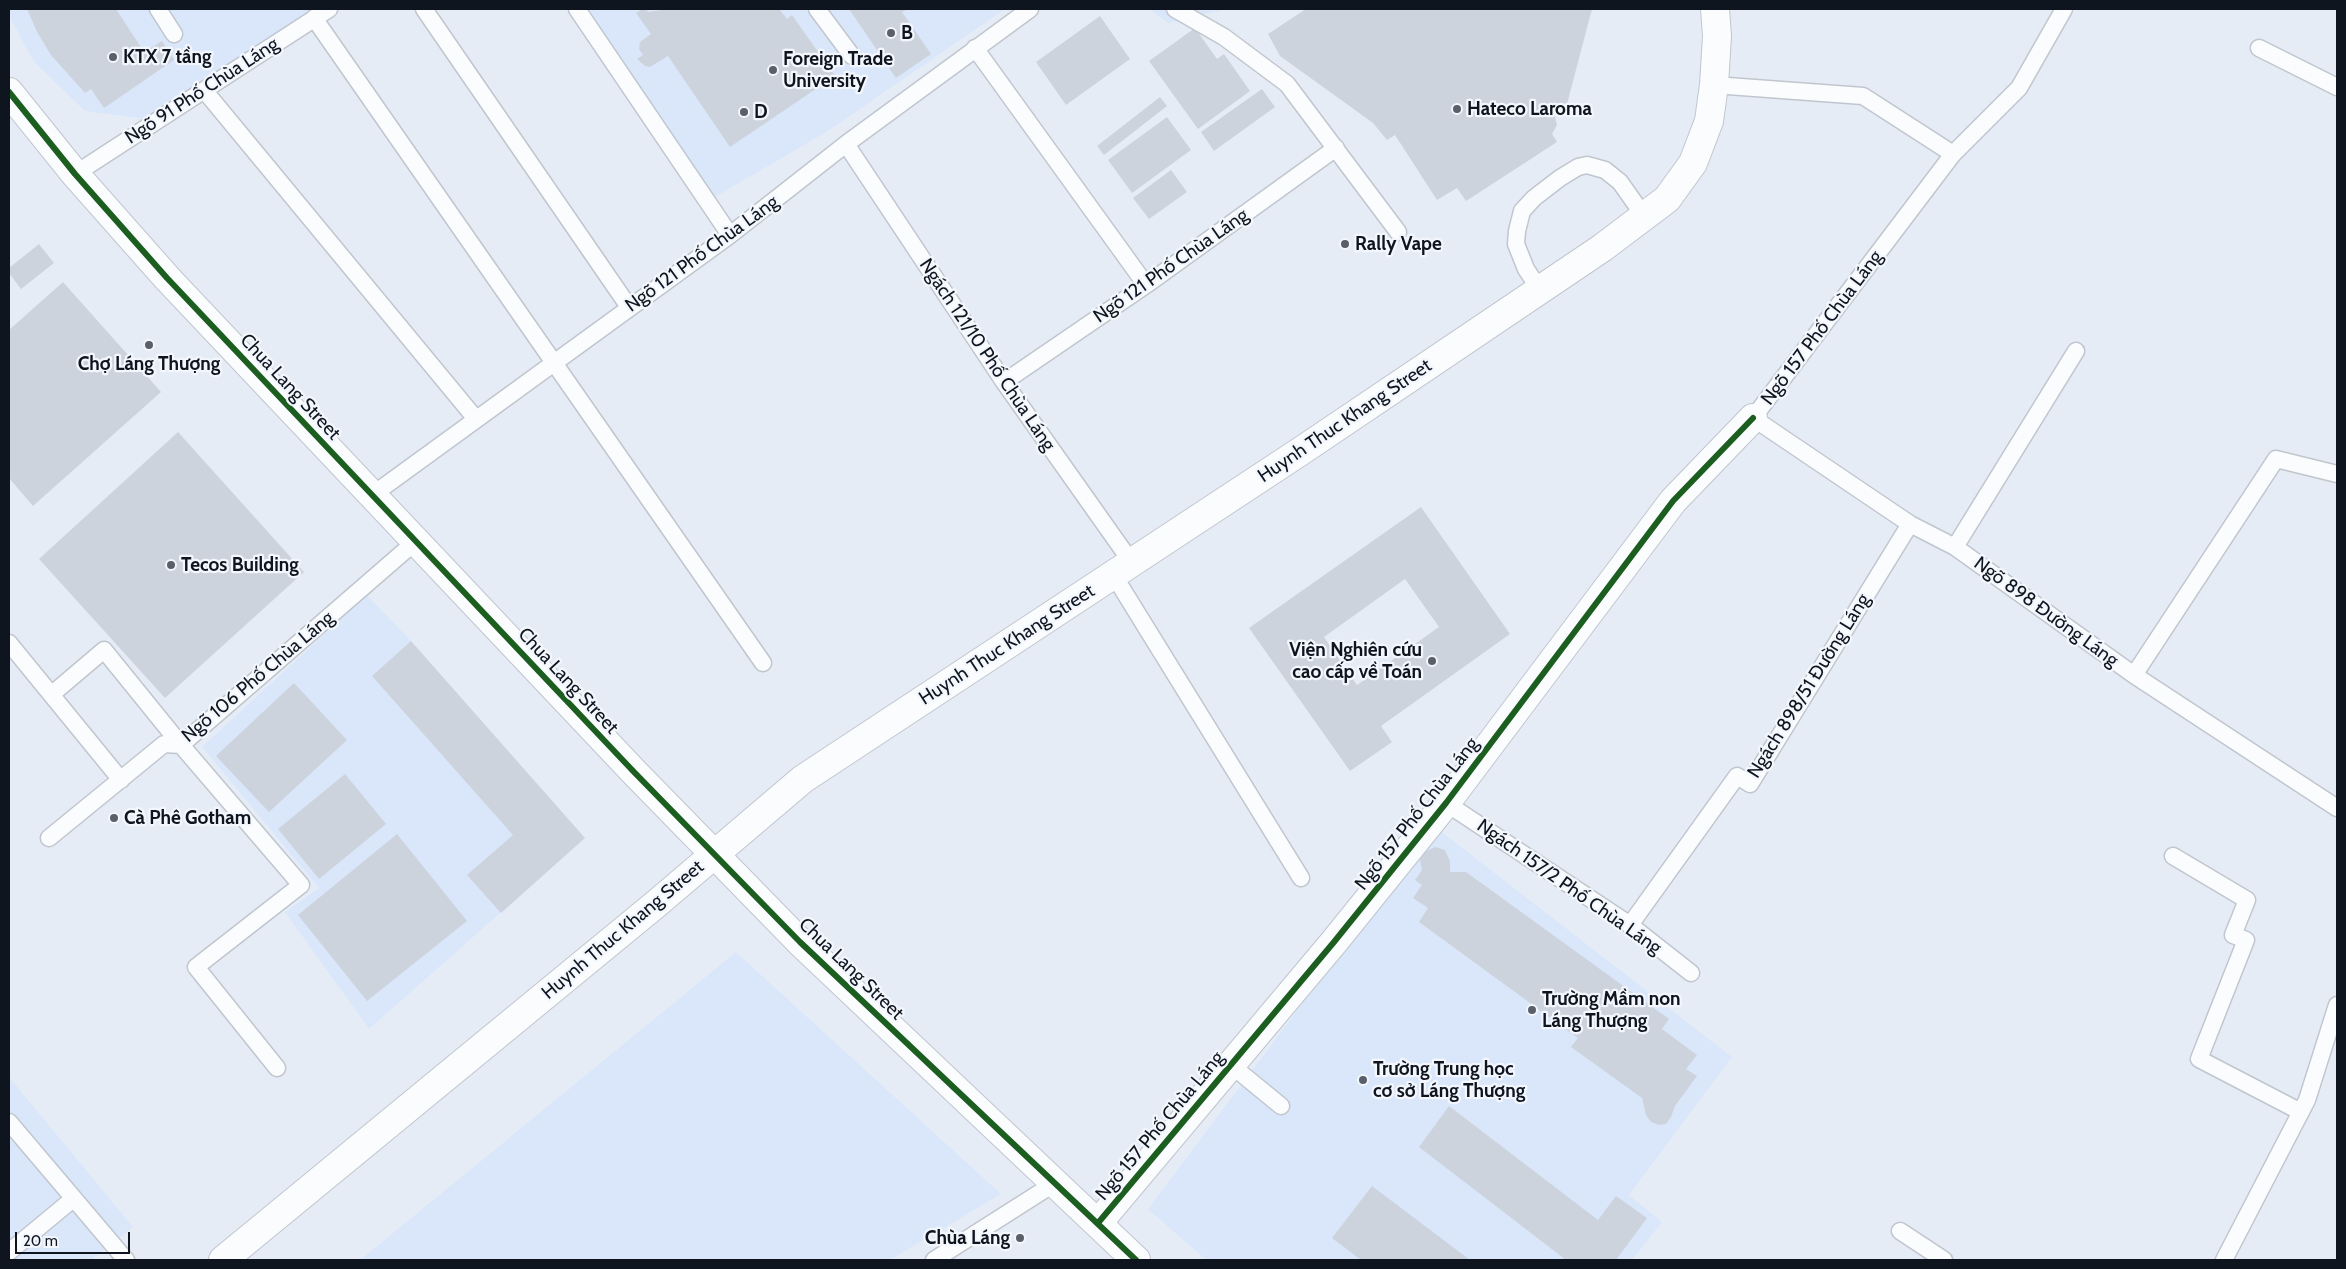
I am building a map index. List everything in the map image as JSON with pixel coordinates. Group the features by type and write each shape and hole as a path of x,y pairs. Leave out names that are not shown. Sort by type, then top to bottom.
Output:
{"street":[{"name":"Huynh Thuc Khang Street","path":"223,1260 803,779 1540,290 1668,199 1693,163 1709,121 1714,85 1715,9"},
{"name":"Chua Lang Street","path":"9,92 75,174 167,278 371,496 634,772 800,942 1136,1260"},
{"name":"Ngõ 157 Phố Chùa Láng","path":"1098,1223 1334,942 1446,803 1673,501 1754,418"}],"lane":[{"path":"158,9 174,34"},
{"name":"Ngõ 91 Phố Chùa Láng","path":"75,174 329,9"},
{"path":"424,9 629,307"},
{"path":"577,9 730,235"},
{"path":"817,9 852,56"},
{"name":"Ngõ 121 Phố Chùa Láng","path":"371,496 730,235 846,144 1030,9"},
{"path":"1175,9 1224,37 1287,84 1398,232"},
{"name":"Ngõ 157 Phố Chùa Láng","path":"1754,418 1953,154 2019,88 2064,9"},
{"path":"314,18 763,663"},
{"path":"975,48 1146,285"},
{"path":"2259,48 2337,87"},
{"path":"1714,85 1863,96 1953,154"},
{"path":"204,90 476,419"},
{"name":"Ngách 121/10 Phố Chùa Láng","path":"846,144 1004,382 1122,569 1301,878"},
{"name":"Ngõ 121 Phố Chùa Láng","path":"1004,382 1146,285 1336,148"},
{"path":"1540,290 1526,269 1516,244 1518,231 1522,211 1534,198 1560,178 1578,167 1587,165 1605,170 1620,182 1644,216"},
{"path":"1955,546 2076,351"},
{"name":"Ngõ 898 Đường Láng","path":"1754,418 1910,524 1955,546 2134,675 2337,808"},
{"path":"2134,675 2276,460 2337,474"},
{"name":"Ngách 898/51 Đường Láng","path":"1630,925 1737,776 1750,784 1910,524"},
{"name":"Ngõ 106 Phố Chùa Láng","path":"49,838 164,744 181,745 415,542"},
{"path":"9,643 121,780"},
{"path":"58,689 104,650 181,745 300,885 196,967 277,1068"},
{"name":"Ngách 157/2 Phố Chùa Láng","path":"1446,803 1630,925 1691,974"},
{"path":"2173,856 2247,900 2233,935 2246,940 2199,1060 2301,1112"},
{"path":"2224,1260 2307,1100 2337,1005"},
{"path":"1231,1065 1281,1106"},
{"path":"9,1122 126,1260"},
{"path":"934,1260 1055,1183"},
{"path":"9,1252 73,1199"},
{"path":"1900,1231 1944,1260"}],"shaded area":[{"path":"9,9 315,9 146,119 85,111 34,62 9,16"},
{"name":"Foreign Trade University","path":"588,9 1005,9 828,131 715,197"},
{"path":"1149,9 1228,9 1168,23"},
{"path":"367,595 411,641 585,838 369,1029 285,912 319,888 202,747"},
{"path":"1438,829 1732,1057 1629,1195 1662,1222 1632,1260 1206,1260 1148,1209 1332,964"},
{"path":"736,952 1001,1194 890,1260 360,1260"},
{"path":"9,1077 133,1227 91,1260 9,1260"}],"building":[{"name":"KTX 7 tầng","path":"27,9 116,9 144,52 162,41 174,60 104,108 91,89 85,93 51,55 37,32"},
{"name":"D","path":"646,9 648,12 669,9 779,9 787,19 792,15 835,76 730,147 668,56 650,67 645,66 637,59 643,55 639,49 640,42 651,34 636,13"},
{"name":"B","path":"849,9 908,9 902,12 931,54 896,78"},
{"name":"Hateco Laroma","path":"1306,9 1592,9 1567,104 1554,113 1557,125 1552,134 1557,142 1466,201 1457,188 1437,200 1395,135 1387,140 1373,123 1280,56 1268,34"},
{"path":"1100,16 1130,59 1066,105 1036,62"},
{"path":"1195,28 1217,59 1224,54 1250,91 1198,129 1149,61"},
{"path":"1262,89 1275,107 1214,151 1201,132"},
{"path":"1160,97 1167,106 1104,155 1097,146"},
{"path":"1167,117 1191,150 1132,193 1108,160"},
{"path":"1171,170 1187,192 1149,219 1133,198"},
{"path":"39,244 54,263 21,289 9,273 9,268"},
{"path":"63,282 161,392 33,506 9,478 9,330"},
{"name":"Tecos Building","path":"178,432 304,572 165,698 39,559"},
{"name":"Viện Nghiên cứu cao cấp về Toán","path":"1421,507 1510,634 1381,726 1392,742 1350,771 1249,628","holes":["1405,579 1439,627 1357,685 1324,637"]},
{"path":"411,641 585,838 501,913 467,875 513,835 372,676"},
{"path":"294,683 347,740 269,812 216,756"},
{"path":"345,774 386,824 319,879 278,829"},
{"path":"397,834 467,921 367,1001 298,915"},
{"path":"1435,847 1445,850 1450,861 1450,872 1466,872 1669,1019 1662,1029 1697,1055 1686,1069 1697,1076 1675,1106 1666,1124 1659,1125 1651,1122 1646,1115 1642,1098 1571,1047 1578,1038 1419,922 1428,908 1413,898 1422,885 1415,880 1422,870 1420,860 1425,852"},
{"path":"1449,1106 1598,1220 1616,1196 1647,1218 1616,1260 1566,1260 1419,1147"},
{"path":"1372,1186 1470,1260 1361,1260 1332,1238"}],"cycle path":[{"path":"9,92 75,174 167,278 634,772 800,942 1136,1260"},
{"path":"1098,1223 1334,942 1446,803 1673,501 1753,418"}],"place":[{"name":"B","path":"891,33"},
{"name":"KTX 7 tầng","path":"113,57"},
{"name":"Foreign Trade University","path":"773,70"},
{"name":"Hateco Laroma","path":"1457,109"},
{"name":"D","path":"744,112"},
{"name":"Rally Vape","path":"1345,244"},
{"name":"Chợ Láng Thượng","path":"149,345"},
{"name":"Tecos Building","path":"171,565"},
{"name":"Viện Nghiên cứu cao cấp về Toán","path":"1432,661"},
{"name":"Cà Phê Gotham","path":"114,818"},
{"name":"Trường Mầm non Láng Thượng","path":"1532,1010"},
{"name":"Trường Trung học cơ sở Láng Thượng","path":"1363,1080"},
{"name":"Chùa Láng","path":"1020,1238"}]}
